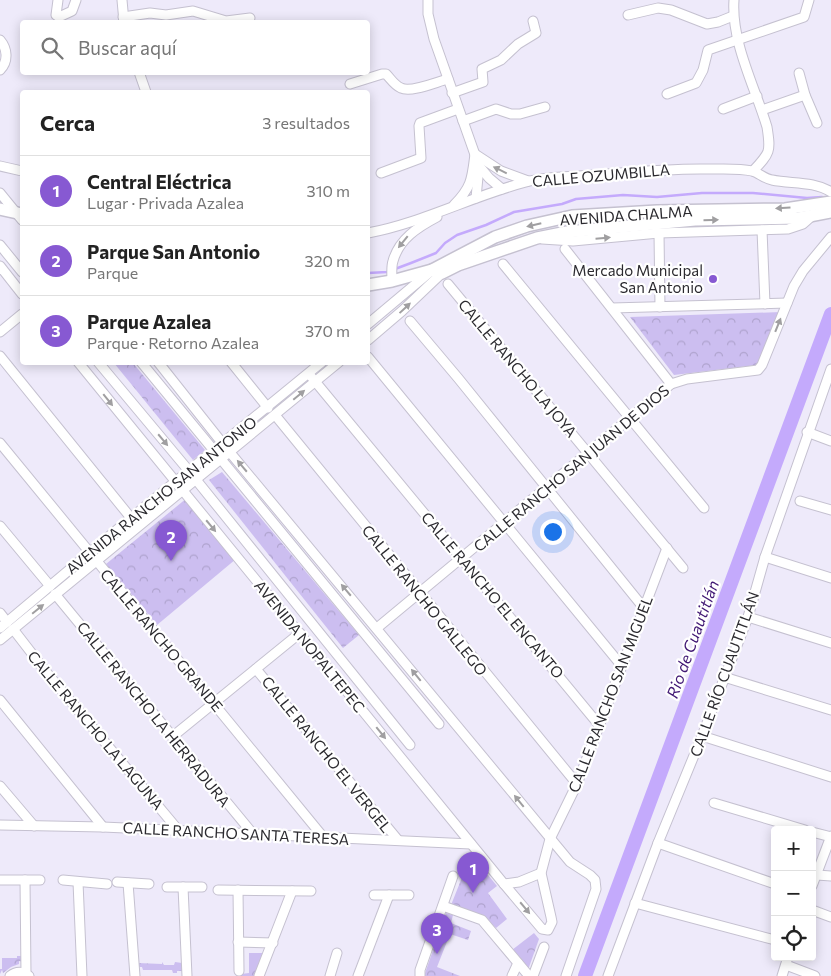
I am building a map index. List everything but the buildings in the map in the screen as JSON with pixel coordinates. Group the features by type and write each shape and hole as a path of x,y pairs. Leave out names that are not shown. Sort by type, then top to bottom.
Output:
{"main road":[{"name":"AVENIDA CHALMA","path":"437,272 495,237 527,226 572,216 785,209 831,202"},
{"path":"0,209 20,216"},
{"name":"AVENIDA CHALMA","path":"437,272 537,238 566,232 671,222 799,218 831,212"},
{"path":"370,283 392,272 437,272"}],"street":[{"path":"58,0 56,15 59,18 72,11 76,0"},
{"path":"122,0 123,20 150,13 166,15 193,11 223,20"},
{"path":"428,0 428,14 434,39 475,154 480,166 489,178 502,189"},
{"path":"734,0 733,16 738,40 762,110 770,148 767,157 753,171 768,180 817,186 830,191"},
{"path":"666,94 696,83 703,70 708,50 804,17 809,0"},
{"path":"628,16 658,8 671,10 707,24 733,16"},
{"path":"234,20 250,18"},
{"path":"452,93 482,82 482,70 501,60 513,47 536,33 533,21"},
{"path":"0,40 4,44 7,55 0,70"},
{"path":"799,73 805,95 817,123"},
{"path":"350,84 386,74 394,83 408,90 448,79"},
{"path":"140,75 145,90"},
{"path":"762,110 805,95"},
{"path":"723,109 756,96"},
{"path":"463,121 496,109 512,114 520,114 545,107"},
{"path":"381,173 421,158 420,123 458,109"},
{"path":"475,154 501,171 528,181"},
{"path":"392,272 398,248 411,233 451,209 465,194 469,186 475,154"},
{"path":"0,166 20,171"},
{"path":"476,198 480,166"},
{"name":"CALLE OZUMBILLA","path":"370,233 451,209 476,198 528,181 679,168 753,171"},
{"path":"0,193 20,216"},
{"path":"537,238 558,241 659,233 762,230 798,227 814,215"},
{"path":"762,230 765,304"},
{"path":"659,233 660,307"},
{"name":"CALLE RANCHO SAN JUAN DE DIOS","path":"377,628 671,384 679,380 696,377 758,370 762,365 794,286 803,271 831,237"},
{"path":"0,245 20,270"},
{"path":"565,249 671,384"},
{"path":"503,264 704,508"},
{"path":"0,266 20,291"},
{"path":"370,322 437,272"},
{"path":"370,338 402,310 437,272"},
{"name":"CALLE RANCHO LA JOYA","path":"448,284 683,568"},
{"path":"612,308 787,303"},
{"path":"0,332 20,316"},
{"path":"410,321 643,607"},
{"path":"0,356 131,518"},
{"path":"370,359 621,665"},
{"name":"AVENIDA NOPALTEPEC","path":"80,365 504,884 542,929 548,930 552,922 542,873"},
{"path":"101,365 189,471 410,745"},
{"path":"143,365 213,452 439,724"},
{"path":"160,365 223,444 550,839 570,862 595,880 596,889 566,976"},
{"path":"233,365 268,408"},
{"name":"AVENIDA RANCHO SAN ANTONIO","path":"7,626 56,594 131,518 319,365"},
{"name":"AVENIDA RANCHO SAN ANTONIO","path":"0,640 7,626 50,586 93,557 182,490 335,365"},
{"name":"CALLE RÍO CUAUTITLÁN","path":"608,976 658,843 748,617 765,557 830,372"},
{"name":"CALLE RANCHO EL ENCANTO","path":"309,374 599,725"},
{"name":"CALLE RANCHO GALLEGO","path":"275,415 577,784"},
{"path":"808,432 831,441"},
{"name":"CALLE RANCHO GRANDE","path":"0,442 324,838"},
{"path":"800,501 831,510"},
{"path":"0,526 50,586"},
{"name":"CALLE RANCHO SAN MIGUEL","path":"542,873 550,839 577,784 667,548"},
{"path":"765,557 831,578"},
{"name":"CALLE RANCHO LA HERRADURA","path":"56,594 253,834"},
{"name":"CALLE RANCHO LA LAGUNA","path":"0,613 7,626 180,831"},
{"path":"748,617 831,643"},
{"path":"172,737 300,633"},
{"name":"CALLE RANCHO EL VERGEL","path":"256,668 398,840"},
{"path":"724,677 831,710"},
{"path":"0,700 103,827"},
{"path":"702,736 831,776"},
{"path":"0,786 34,826"},
{"path":"714,804 791,826"},
{"name":"CALLE RANCHO SANTA TERESA","path":"0,825 103,827 471,844"},
{"path":"816,833 831,837 817,875 831,876"},
{"path":"658,843 771,883"},
{"path":"504,884 519,882 542,873"},
{"path":"420,976 420,970 453,876"},
{"path":"0,880 40,880"},
{"path":"10,976 17,972 28,975 25,880"},
{"path":"62,880 107,884"},
{"path":"78,882 82,976"},
{"path":"117,882 149,884"},
{"path":"128,883 135,976"},
{"path":"167,887 202,887"},
{"path":"183,887 187,976"},
{"path":"218,890 311,891"},
{"path":"238,890 239,971"},
{"path":"259,976 292,891"},
{"path":"374,895 409,895"},
{"path":"358,976 389,895"},
{"path":"635,903 771,939"},
{"path":"443,906 482,920 529,976"},
{"path":"816,911 831,917"},
{"path":"238,942 273,943"},
{"path":"533,976 544,947"},
{"path":"330,976 337,954"},
{"path":"782,976 787,961 816,976"},
{"path":"512,976 518,962"}],"green space":[{"path":"781,312 757,365 674,375 630,317"},
{"path":"116,365 135,365 205,450 193,460"},
{"path":"222,472 359,635 343,648 209,480"},
{"path":"187,498 236,559 157,625 106,564"},
{"path":"463,875 488,875 497,886 488,893 507,919 496,928 484,917 451,905"},
{"path":"446,913 453,915 451,923 471,931 468,940 450,934 437,967 460,976 424,976"},
{"path":"534,933 539,939 528,970 512,950"},
{"path":"249,953 264,953 257,976 241,976 241,974 249,973"},
{"path":"17,956 23,956 23,962 19,961 19,964 3,973 2,970 0,974 2,958 17,958"},
{"path":"162,962 164,965 174,965 175,962 182,963 182,971 173,973 172,970 143,970 142,967 137,967 138,963 162,964"}],"waterway":[{"path":"370,273 387,272 436,253 445,243 457,235 486,225 514,212 562,204 576,199 623,195 657,197 702,193 753,193 807,198 822,197"},
{"name":"Rio de Cuautitlán","path":"585,976 831,314"}],"place":[{"name":"Mercado Municipal San Antonio","path":"713,279"},
{"name":"Parque San Antonio","path":"171,561"},
{"name":"Central Eléctrica","path":"473,893"},
{"name":"Parque Azalea","path":"437,954"}]}
